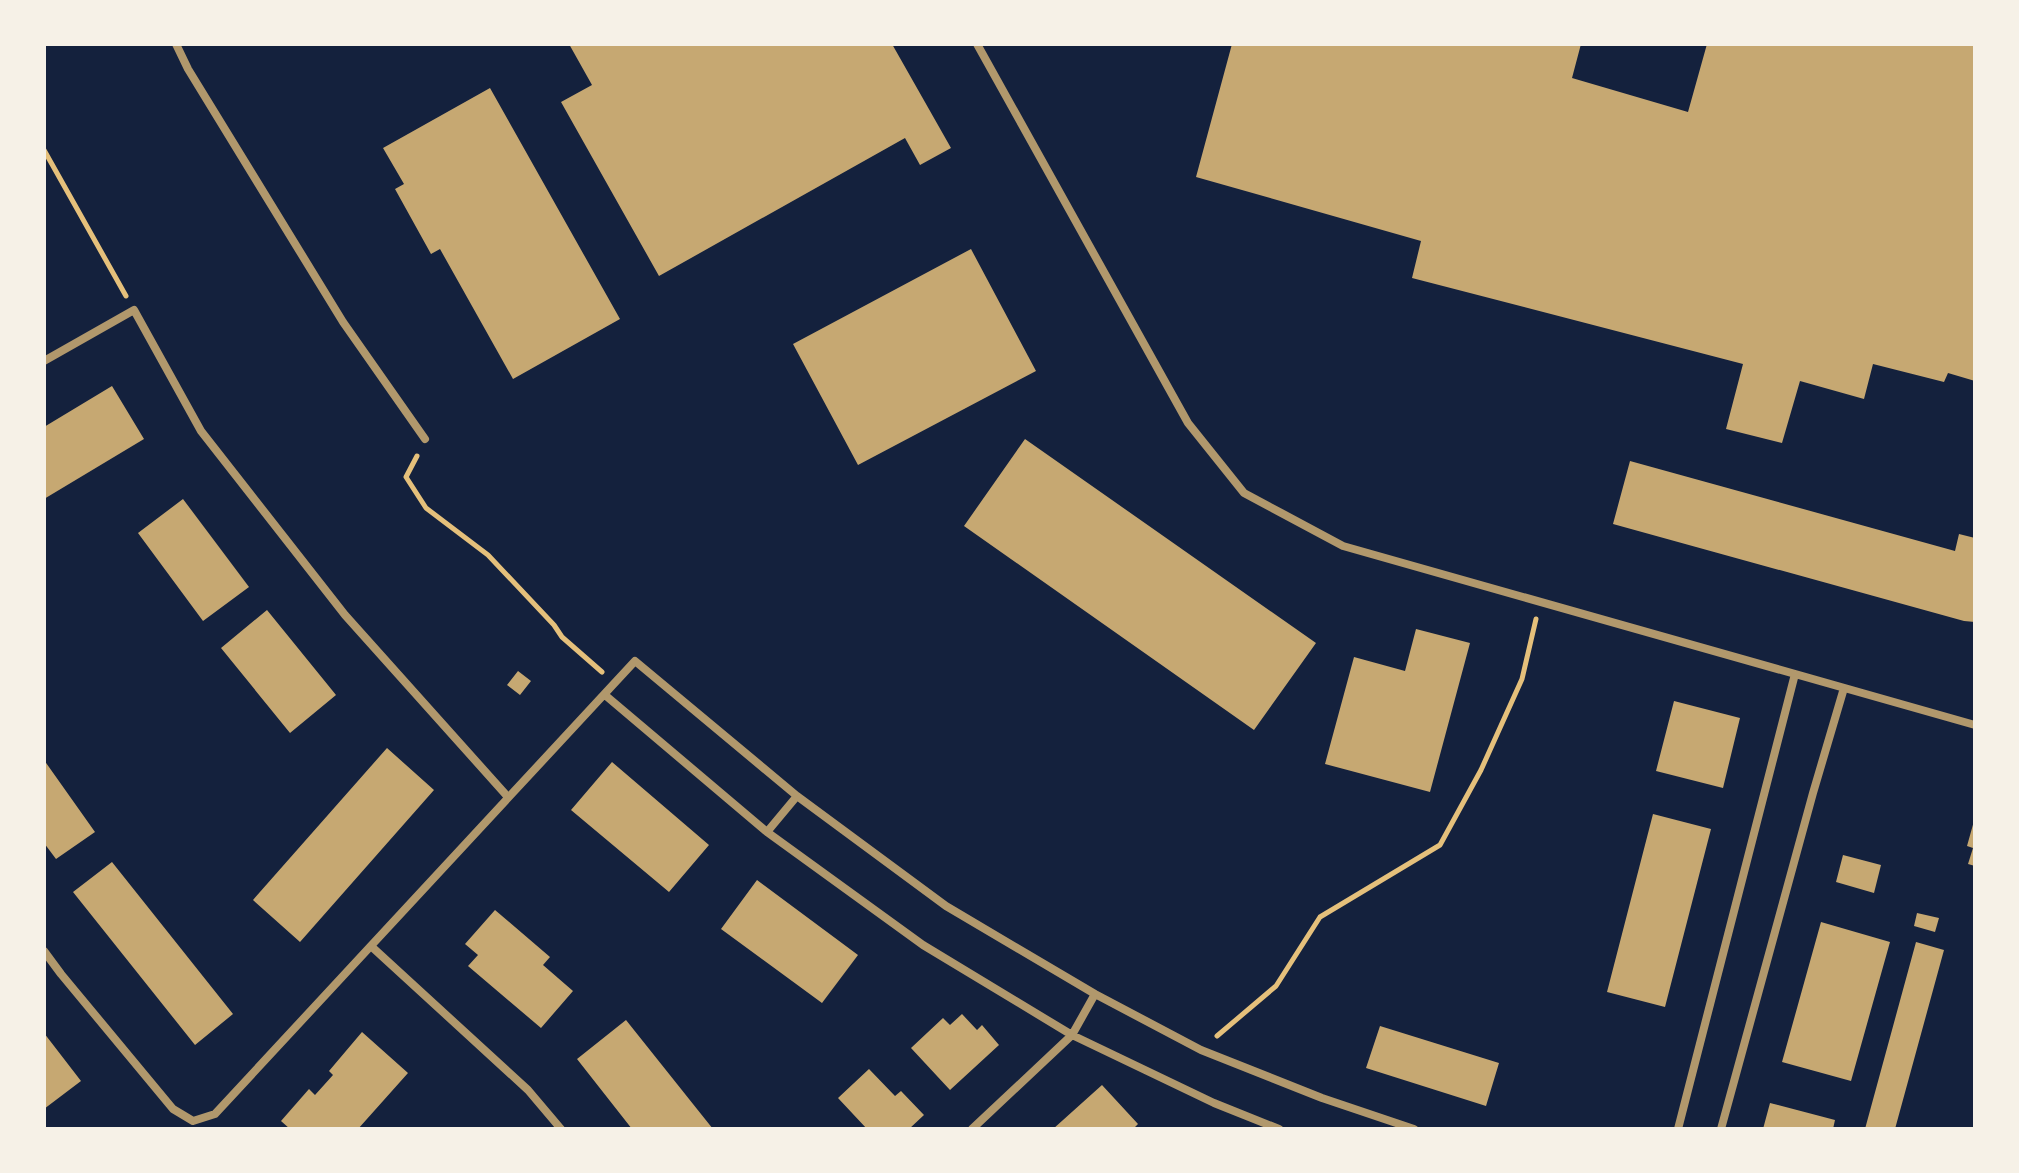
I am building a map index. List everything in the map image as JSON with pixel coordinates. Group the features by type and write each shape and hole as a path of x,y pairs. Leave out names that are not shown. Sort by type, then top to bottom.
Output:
{"street":[{"path":"176,44 195,82 343,322 425,439"},
{"path":"977,44 1188,423 1244,493 1343,546 1975,725"},
{"path":"44,361 134,310 201,431 345,615 508,797"},
{"path":"44,951 173,1109 193,1121 215,1114 635,661 797,796 946,906 1095,994 1201,1050 1322,1098 1414,1129"},
{"path":"1678,1129 1795,674"},
{"path":"1721,1129 1844,688"},
{"path":"605,695 767,832 923,945 1072,1035 1214,1103 1279,1129"},
{"path":"767,832 797,796"},
{"path":"372,947 528,1090 561,1129"},
{"path":"972,1129 1072,1035 1095,994"}],"path":[{"path":"44,150 134,310"},
{"path":"425,439 406,477 426,508 488,555 562,637 615,683"},
{"path":"1201,1050 1276,986 1320,917 1440,845 1481,770 1522,679 1539,602"}],"building":[{"path":"569,44 892,44 951,148 920,165 905,138 659,276 561,102 592,85"},
{"path":"1232,44 1581,44 1572,78 1688,112 1707,44 1975,44 1975,381 1948,373 1944,382 1873,364 1864,399 1800,381 1782,443 1726,429 1743,364 1412,278 1421,241 1196,177"},
{"path":"490,88 620,319 513,379 440,249 431,254 395,189 404,184 383,148"},
{"path":"971,249 1036,371 858,465 793,344"},
{"path":"112,386 144,439 44,499 44,427"},
{"path":"1025,439 1316,643 1254,730 964,526"},
{"path":"1630,461 1955,551 1959,534 1975,538 1975,622 1613,524"},
{"path":"183,499 249,587 203,621 138,533"},
{"path":"267,610 336,695 290,733 221,648"},
{"path":"1416,629 1470,643 1430,792 1325,764 1354,657 1405,671"},
{"path":"518,671 531,681 520,695 507,685"},
{"path":"1674,701 1740,718 1723,788 1656,771"},
{"path":"387,748 434,790 300,942 253,900"},
{"path":"44,760 95,832 56,859 44,843"},
{"path":"612,762 709,845 669,892 571,810"},
{"path":"1653,814 1711,829 1665,1007 1607,992"},
{"path":"1974,821 1975,866 1968,864 1973,848 1967,846"},
{"path":"1843,855 1881,865 1874,893 1836,882"},
{"path":"112,862 233,1014 195,1045 73,892"},
{"path":"757,880 858,955 822,1003 721,929"},
{"path":"495,910 550,957 543,965 573,991 541,1028 468,966 478,955 465,944"},
{"path":"1917,913 1939,918 1935,932 1914,926"},
{"path":"1821,922 1890,942 1851,1081 1782,1062"},
{"path":"1916,942 1944,950 1895,1129 1865,1129"},
{"path":"962,1014 977,1030 982,1025 999,1045 950,1090 911,1048 943,1018 950,1025"},
{"path":"626,1020 713,1129 632,1129 577,1059"},
{"path":"1380,1026 1499,1063 1486,1106 1366,1068"},
{"path":"362,1032 408,1073 358,1129 290,1129 281,1121 309,1089 315,1095 333,1075 329,1071"},
{"path":"44,1033 81,1081 44,1109"},
{"path":"869,1069 895,1096 901,1091 924,1115 909,1129 867,1129 838,1098"},
{"path":"1102,1085 1138,1124 1133,1129 1053,1129"},
{"path":"1770,1103 1835,1120 1833,1129 1763,1129"}]}
